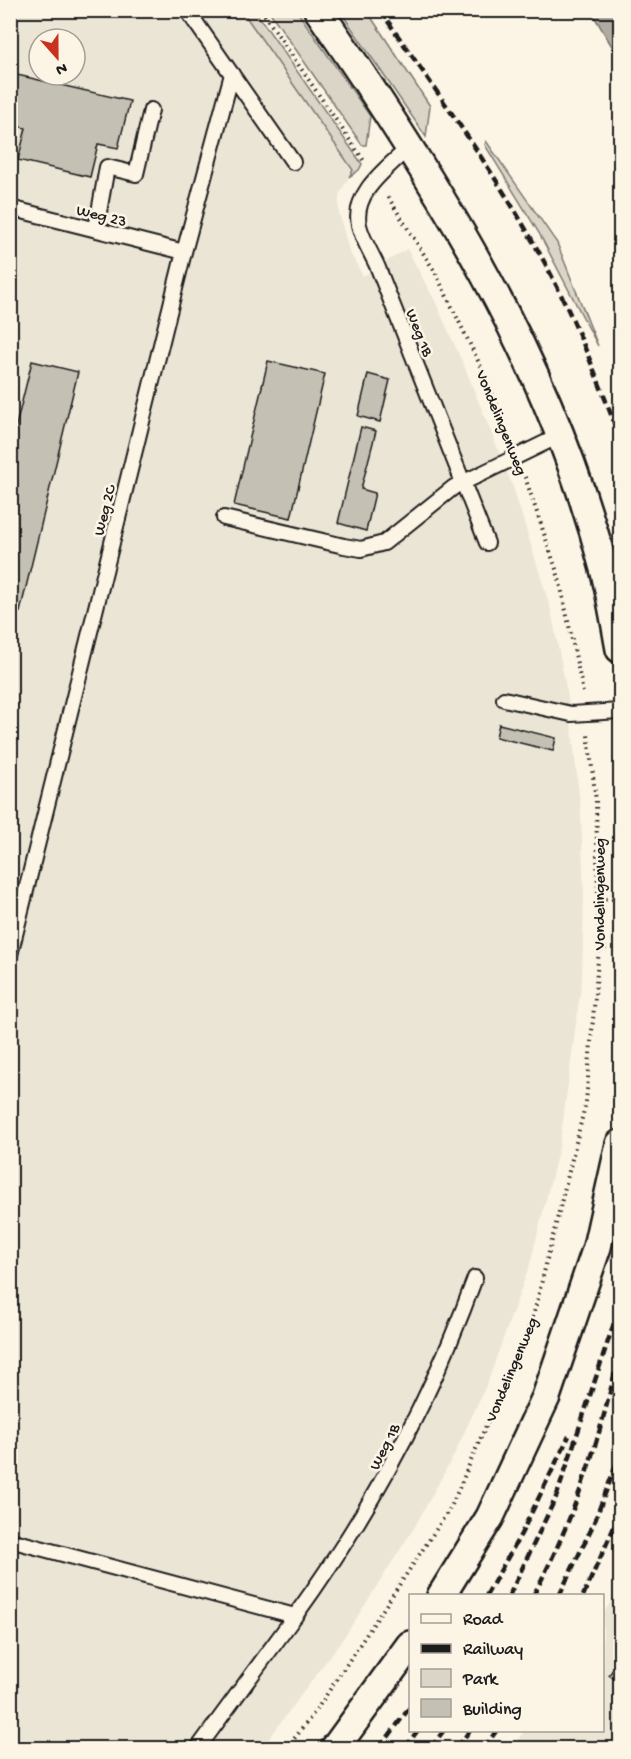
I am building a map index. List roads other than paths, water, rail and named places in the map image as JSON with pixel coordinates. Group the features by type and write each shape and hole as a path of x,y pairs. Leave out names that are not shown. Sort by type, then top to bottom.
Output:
{"street":[{"path":"318,10 452,212 494,288 530,361 561,435 604,568 621,649"},
{"path":"442,1594 490,1517 546,1397 597,1247 621,1144"},
{"path":"335,1749 409,1648"}],"lane":[{"path":"187,10 293,162"},
{"name":"Weg 2C","path":"10,955 184,252 232,74"},
{"path":"96,229 107,167 136,174 151,110"},
{"name":"Weg 1B","path":"409,147 364,193 357,208 359,226 487,543"},
{"name":"Weg 23","path":"10,208 184,252"},
{"path":"224,518 344,546 367,548 384,543 395,536 463,482 561,435"},
{"path":"504,699 571,714 621,711"},
{"name":"Weg 1B","path":"198,1749 336,1560 391,1468 449,1347 475,1278"},
{"path":"10,1540 295,1616"}],"railway":[{"path":"380,10 467,136 509,201 547,267 577,330 620,439"},
{"path":"510,1594 557,1495 620,1305"},
{"path":"534,1594 562,1537 585,1476 620,1350"},
{"path":"487,1594 521,1534 569,1436"},
{"path":"560,1594 593,1525 620,1455"},
{"path":"584,1594 620,1514"},
{"path":"380,1748 409,1708"},
{"path":"405,1748 417,1732"},
{"path":"431,1748 443,1732"},
{"path":"457,1748 469,1732"},
{"path":"484,1748 496,1732"}]}
